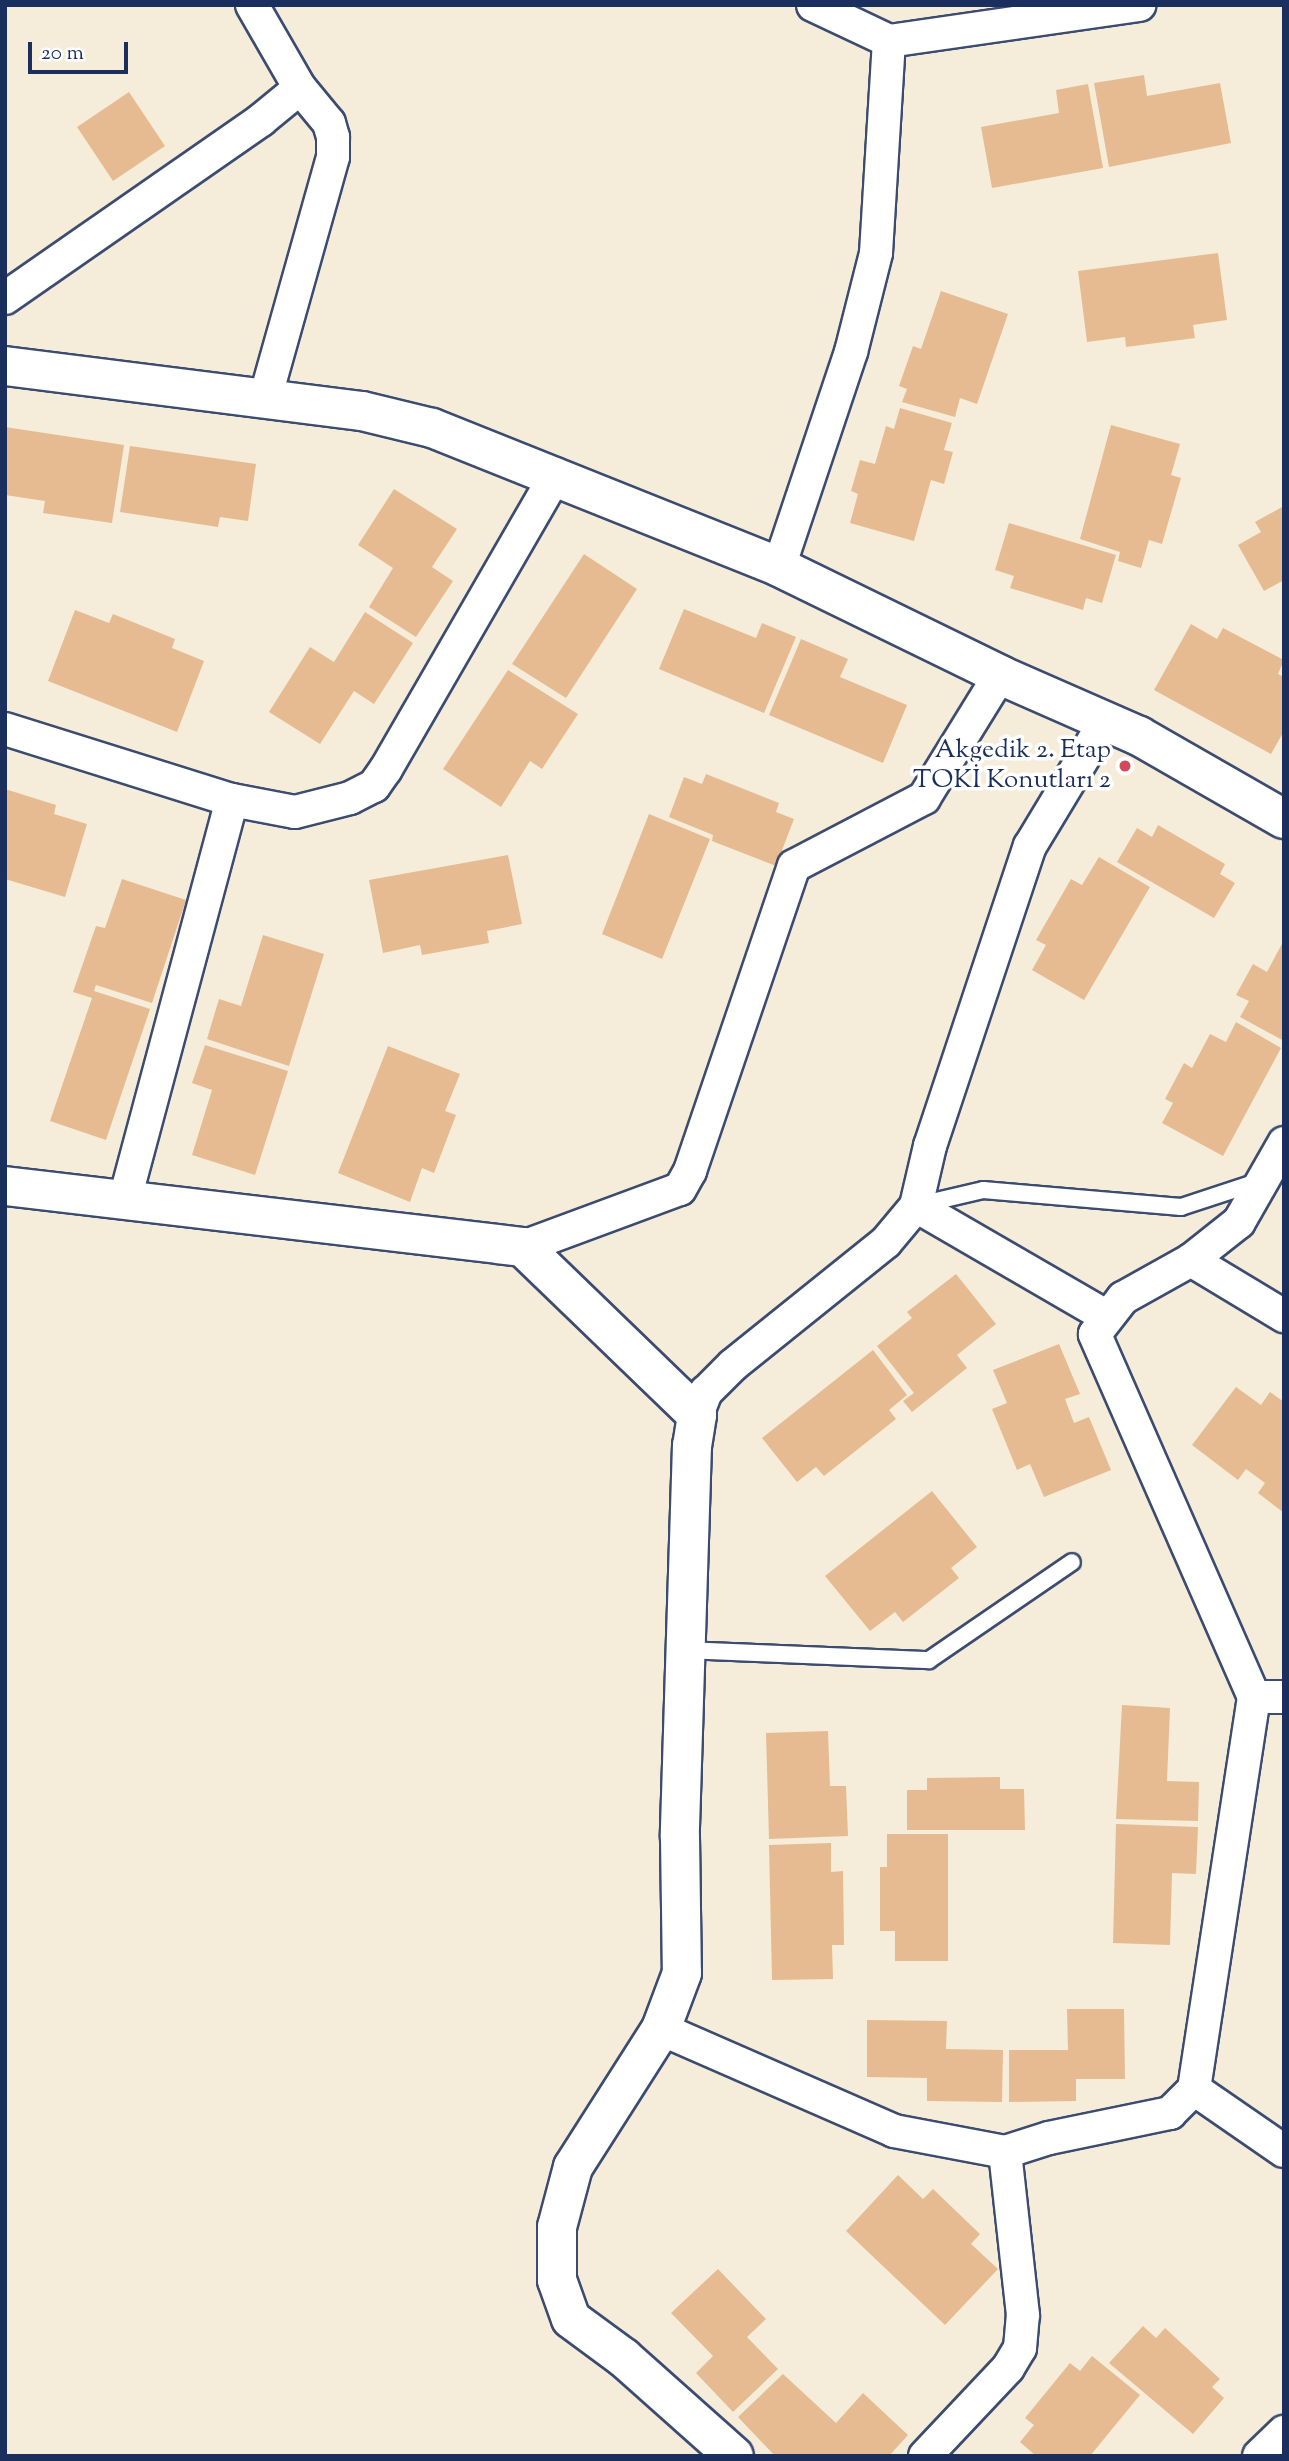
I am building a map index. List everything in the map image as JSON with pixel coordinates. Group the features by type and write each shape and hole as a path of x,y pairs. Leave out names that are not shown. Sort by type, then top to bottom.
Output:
{"street":[{"path":"252,5 300,88 329,123 333,157 265,399"},
{"path":"813,5 889,41 1139,5"},
{"path":"779,567 851,352 876,253 889,41"},
{"path":"5,298 261,120 300,88"},
{"path":"5,366 398,417 556,474 779,567 1000,675 1107,720 1284,818"},
{"path":"5,730 232,800 295,812 350,798 374,786 556,474"},
{"path":"5,1186 523,1247 680,1189 690,1171 794,866 924,799 1000,675"},
{"path":"734,2456 624,2358 571,2319 558,2280 558,2227 573,2167 662,2029 682,1973 680,1837 692,1446 697,1415 706,1392 733,1365 886,1242 916,1206 930,1146 1030,846 1107,720"},
{"path":"125,1199 232,800"},
{"path":"662,2029 894,2130 1006,2152 1049,2138 1170,2113 1194,2089 1269,1697 1095,1334 1123,1298 1191,1260 1239,1222 1284,1143"},
{"path":"916,1206 1107,1316"},
{"path":"523,1247 697,1415"},
{"path":"1191,1260 1284,1316"},
{"path":"1194,2089 1284,2151"},
{"path":"938,2452 1009,2368 1020,2348 1023,2315 1006,2152"},
{"path":"1259,2456 1284,2432"}],"lane":[{"path":"916,1206 983,1190 1181,1207 1263,1180"},
{"path":"686,1650 929,1660 1072,1562"}],"building":[{"path":"1144,75 1147,96 1220,83 1231,143 1109,167 1094,83"},
{"path":"1088,84 1103,168 992,188 981,127 1059,113 1056,90"},
{"path":"129,92 165,146 113,181 77,127"},
{"path":"1218,253 1227,320 1193,325 1195,338 1126,347 1125,337 1087,342 1078,271"},
{"path":"941,291 1008,314 977,404 960,398 955,417 902,402 907,389 899,386 913,346 921,349"},
{"path":"900,408 952,423 944,450 953,452 944,484 931,480 914,541 850,523 858,494 851,491 860,460 875,464 886,426 894,429"},
{"path":"1111,425 1180,444 1171,475 1181,478 1162,544 1149,540 1141,568 1118,561 1120,552 1080,539"},
{"path":"5,427 124,445 112,523 43,513 45,501 5,495"},
{"path":"130,446 256,464 248,521 220,517 218,527 120,512"},
{"path":"394,489 457,529 432,567 453,581 416,637 369,607 393,568 358,545"},
{"path":"1284,506 1284,580 1264,591 1238,545 1261,532 1255,522"},
{"path":"1009,523 1116,555 1102,603 1086,598 1083,610 1010,588 1014,576 995,570"},
{"path":"584,554 637,589 566,698 512,664"},
{"path":"684,609 756,638 762,623 796,637 764,713 659,669"},
{"path":"75,610 109,623 113,614 175,639 172,648 204,661 177,732 48,681"},
{"path":"365,612 413,643 374,704 354,691 320,744 269,712 310,647 334,662"},
{"path":"1191,624 1217,639 1223,628 1284,660 1278,674 1284,677 1284,731 1271,754 1154,690"},
{"path":"801,639 848,659 840,677 907,705 883,763 769,715"},
{"path":"508,670 578,714 542,769 530,761 501,807 443,769"},
{"path":"706,774 779,803 776,812 794,819 776,866 712,841 713,835 669,817 684,777 702,784"},
{"path":"5,789 56,805 54,814 87,824 65,897 5,879"},
{"path":"649,814 710,839 662,959 602,934"},
{"path":"1158,825 1225,864 1220,874 1235,883 1214,918 1117,862 1137,828 1152,837"},
{"path":"508,855 522,924 487,931 489,943 422,955 420,945 383,953 369,880"},
{"path":"1099,857 1150,887 1084,1000 1032,970 1046,945 1036,940 1071,879 1082,885"},
{"path":"122,879 186,900 152,1003 96,985 94,991 150,1009 106,1140 50,1121 92,998 73,992 96,926 105,928"},
{"path":"263,935 324,954 289,1066 207,1039 219,999 241,1006"},
{"path":"1284,940 1284,1041 1240,1017 1249,1001 1236,995 1253,964 1267,972"},
{"path":"1236,1022 1281,1048 1223,1156 1162,1123 1173,1103 1165,1099 1184,1063 1192,1068 1210,1034 1226,1042"},
{"path":"205,1045 288,1071 255,1175 192,1155 212,1090 192,1083"},
{"path":"388,1046 460,1074 445,1111 456,1115 434,1173 422,1168 410,1202 338,1173"},
{"path":"956,1274 996,1324 957,1355 967,1368 912,1412 903,1401 914,1393 877,1346 912,1318 907,1312"},
{"path":"1059,1344 1080,1394 1065,1399 1074,1423 1089,1417 1111,1470 1044,1497 1030,1464 1017,1470 992,1409 1007,1403 993,1370"},
{"path":"873,1350 907,1395 889,1410 896,1419 824,1476 816,1467 797,1482 762,1438"},
{"path":"1236,1387 1261,1405 1270,1392 1284,1402 1284,1513 1258,1493 1265,1483 1246,1469 1238,1480 1192,1445"},
{"path":"932,1491 977,1547 951,1568 959,1578 903,1622 895,1612 870,1631 825,1576"},
{"path":"1122,1705 1170,1708 1167,1781 1199,1782 1198,1821 1116,1819"},
{"path":"828,1731 830,1786 846,1786 848,1836 769,1839 766,1733"},
{"path":"1000,1777 1000,1789 1024,1789 1025,1830 907,1830 907,1790 927,1790 927,1778"},
{"path":"1116,1824 1198,1827 1196,1874 1172,1873 1170,1945 1113,1943"},
{"path":"887,1834 948,1834 948,1961 895,1961 895,1931 880,1931 880,1867 887,1867"},
{"path":"831,1843 831,1872 843,1871 844,1945 832,1945 833,1979 772,1980 769,1845"},
{"path":"1067,2009 1124,2009 1125,2079 1076,2079 1076,2101 1009,2102 1009,2050 1068,2050"},
{"path":"867,2020 947,2021 946,2049 1003,2050 1002,2102 927,2101 927,2078 867,2077"},
{"path":"898,2175 923,2199 933,2189 980,2234 971,2244 998,2269 945,2325 846,2231"},
{"path":"718,2269 766,2319 747,2337 778,2369 733,2412 696,2373 713,2356 671,2313"},
{"path":"1143,2326 1156,2338 1165,2328 1220,2379 1212,2387 1224,2398 1193,2434 1109,2363"},
{"path":"1092,2356 1140,2395 1090,2456 1036,2456 1020,2442 1034,2425 1025,2418 1070,2363 1080,2371"},
{"path":"783,2374 836,2423 863,2393 908,2435 889,2456 775,2456 738,2417"}],"place":[{"name":"Akgedik 2. Etap TOKİ Konutları 2","path":"1125,766"}]}
